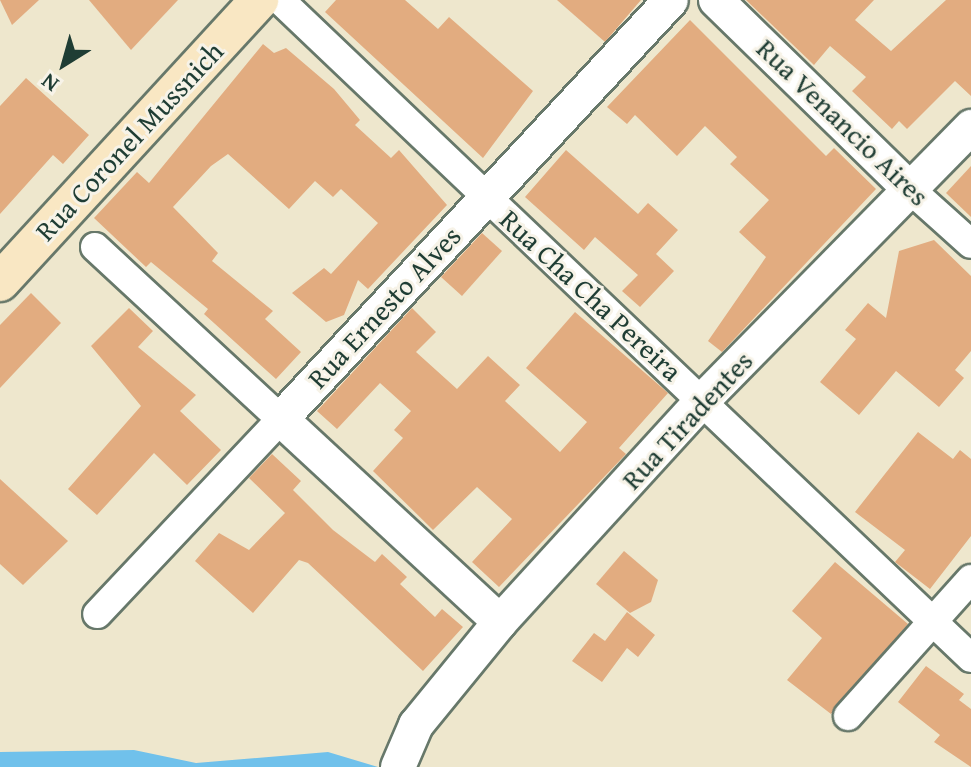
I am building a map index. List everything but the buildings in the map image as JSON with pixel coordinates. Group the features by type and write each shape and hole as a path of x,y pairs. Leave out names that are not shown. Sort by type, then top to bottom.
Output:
{"main road":[{"name":"Rua Coronel Mussnich","path":"0,282 259,0"}],"street":[{"name":"Rua Cha Cha Pereira","path":"280,0 971,658"},
{"name":"Rua Ernesto Alves","path":"97,614 671,0"},
{"name":"Rua Venancio Aires","path":"716,0 912,191 971,244"},
{"name":"Rua Tiradentes","path":"398,767 416,725 500,622 703,400 912,191 971,127"},
{"path":"95,247 500,622"},
{"path":"848,716 971,579"}],"water":[{"path":"134,750 196,763 328,752 378,767 0,767 0,752"}]}
